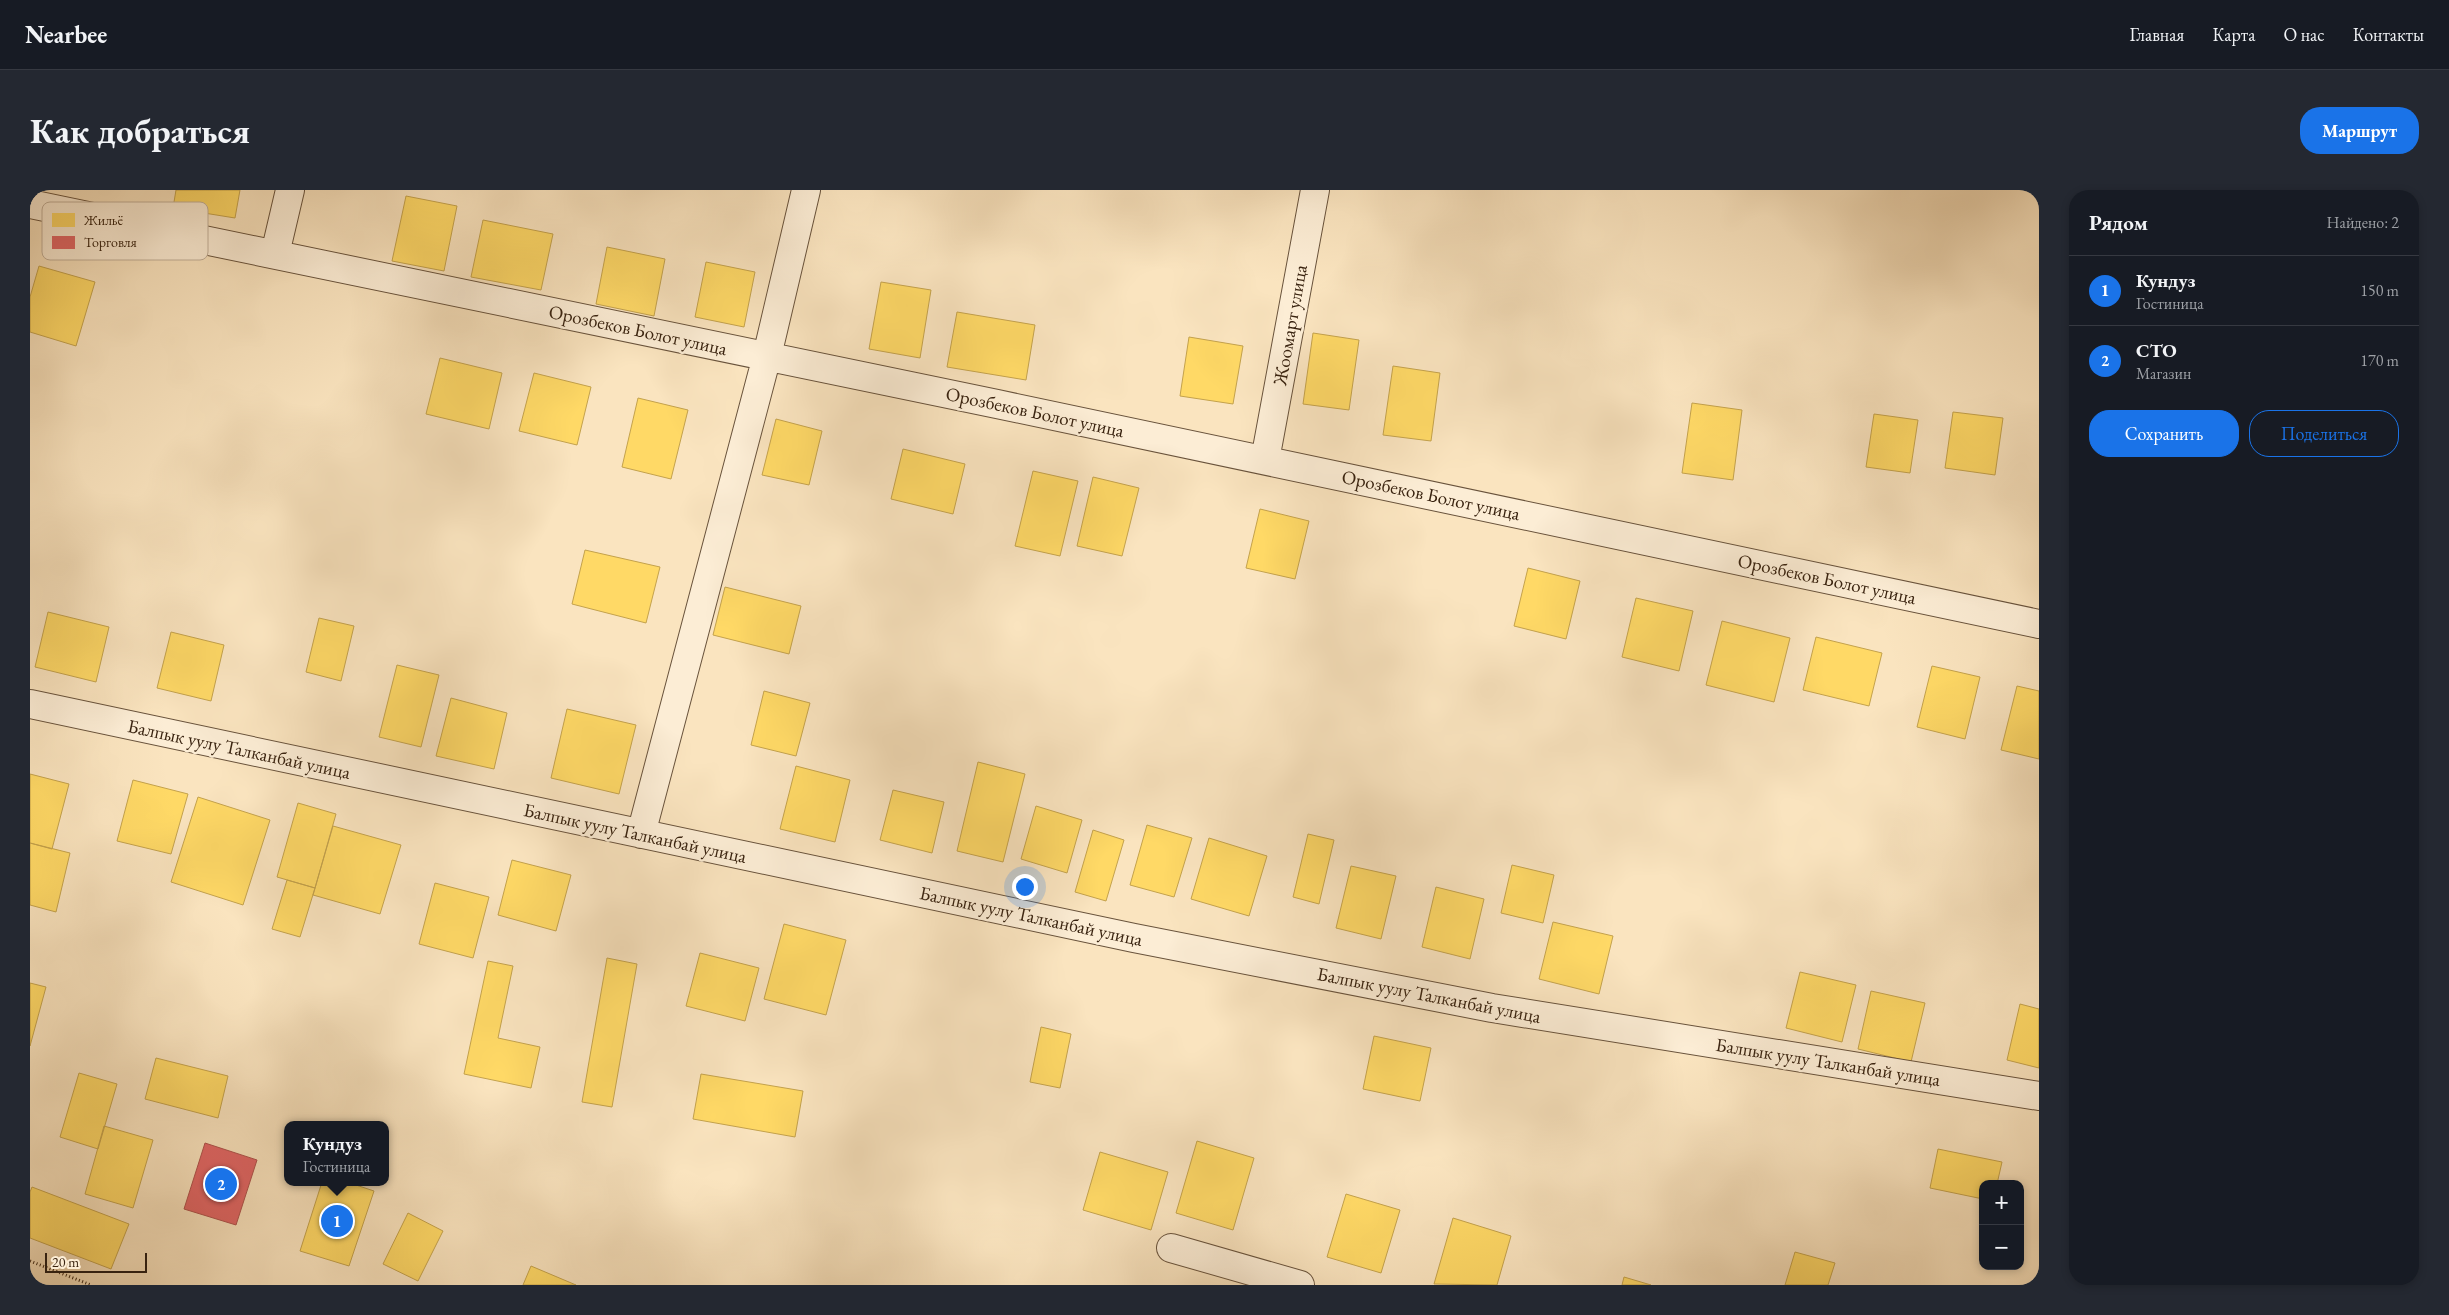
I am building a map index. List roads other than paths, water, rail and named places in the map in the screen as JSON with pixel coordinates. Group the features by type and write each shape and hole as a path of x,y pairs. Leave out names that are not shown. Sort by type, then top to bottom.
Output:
{"street":[{"path":"275,254 290,190"},
{"path":"641,834 766,356 806,190"},
{"name":"Жоомарт улица","path":"1265,460 1315,190"},
{"name":"Орозбеков Болот улица","path":"208,240 1265,460 2039,624"},
{"name":"Балпык уулу Талканбай улица","path":"30,704 1134,938 1492,1008 2039,1096"},
{"path":"1171,1248 1300,1285"}],"place":[{"name":"СТО","path":"221,1184"},
{"name":"Кундуз","path":"337,1221"}]}
